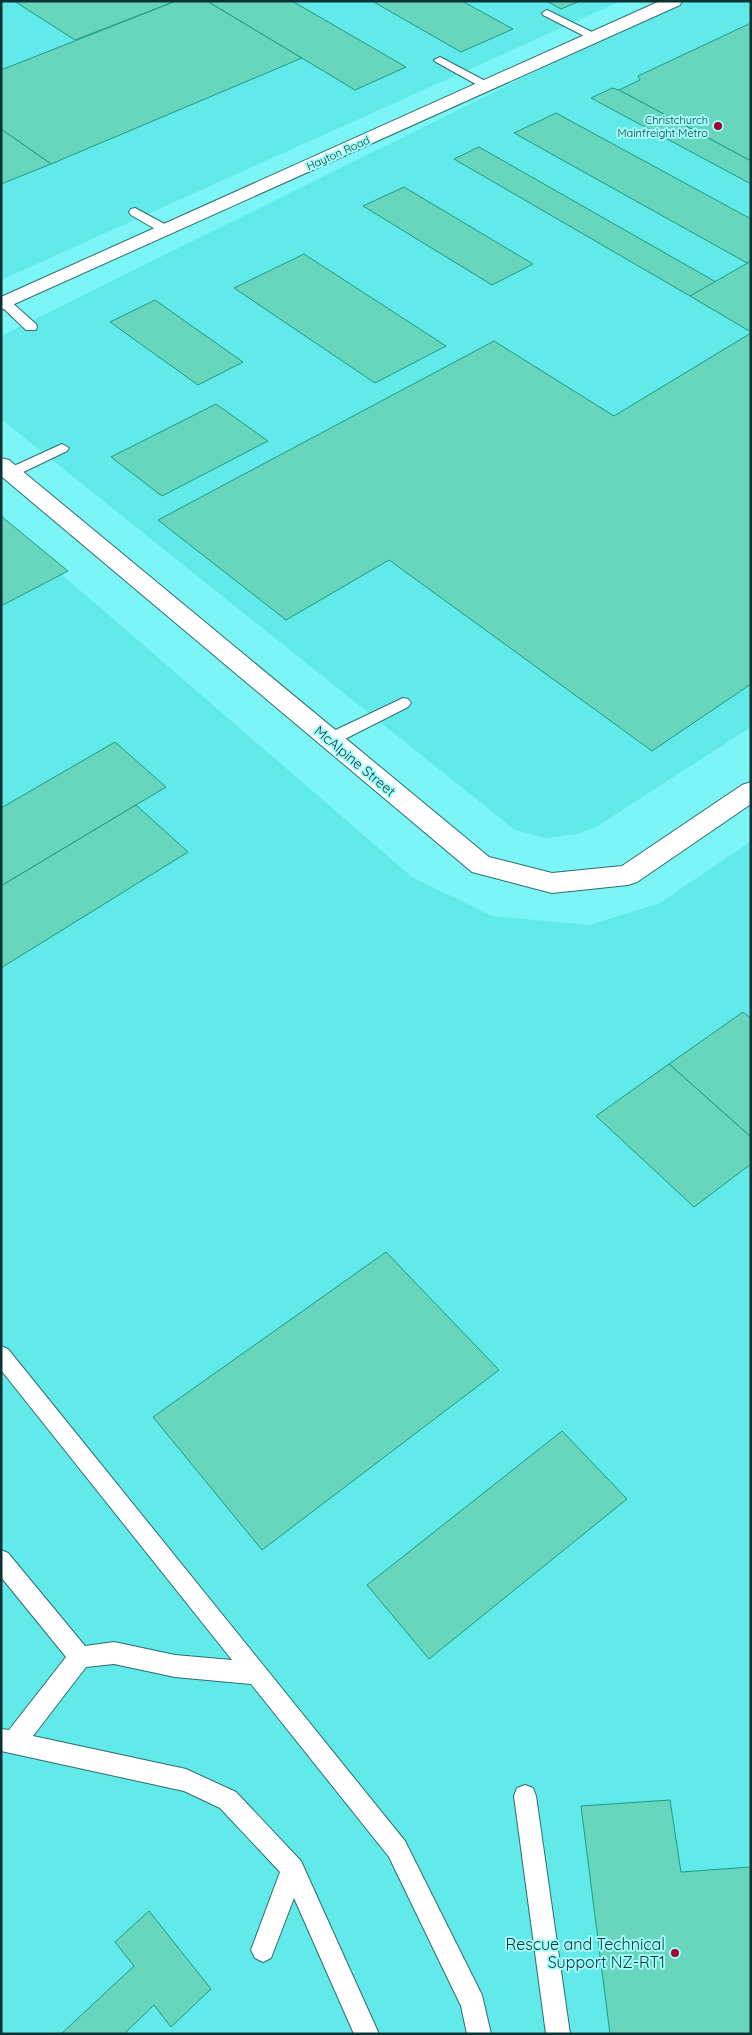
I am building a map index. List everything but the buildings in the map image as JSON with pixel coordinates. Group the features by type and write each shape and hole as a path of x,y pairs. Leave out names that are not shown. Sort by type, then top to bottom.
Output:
{"street":[{"name":"Hayton Road","path":"3,304 674,1"},
{"name":"McAlpine Street","path":"6,469 481,865 552,883 628,875 750,792"}],"lane":[{"path":"547,13 594,37"},
{"path":"440,60 487,86"},
{"path":"135,212 166,230"},
{"path":"3,304 31,327"},
{"path":"6,469 62,448"},
{"path":"329,740 403,703"},
{"path":"1,1355 397,1849 473,2004 479,2034"},
{"path":"1,1560 80,1657"},
{"path":"254,1673 175,1666 114,1653 80,1657 7,1742 186,1780 228,1800 293,1869 368,2034"},
{"path":"525,1796 558,2034"},
{"path":"263,1950 293,1869"}],"shaded area":[{"path":"1,1 621,1 1,280"},
{"path":"678,1 751,1 751,727 596,827 577,834 546,838 515,830 1,419 1,336"},
{"path":"1,522 412,877 492,916 589,925 660,903 751,841 751,2034 1,2034"}],"place":[{"name":"Christchurch Mainfreight Metro","path":"718,126"},
{"name":"Rescue and Technical Support NZ-RT1","path":"675,1953"}]}
